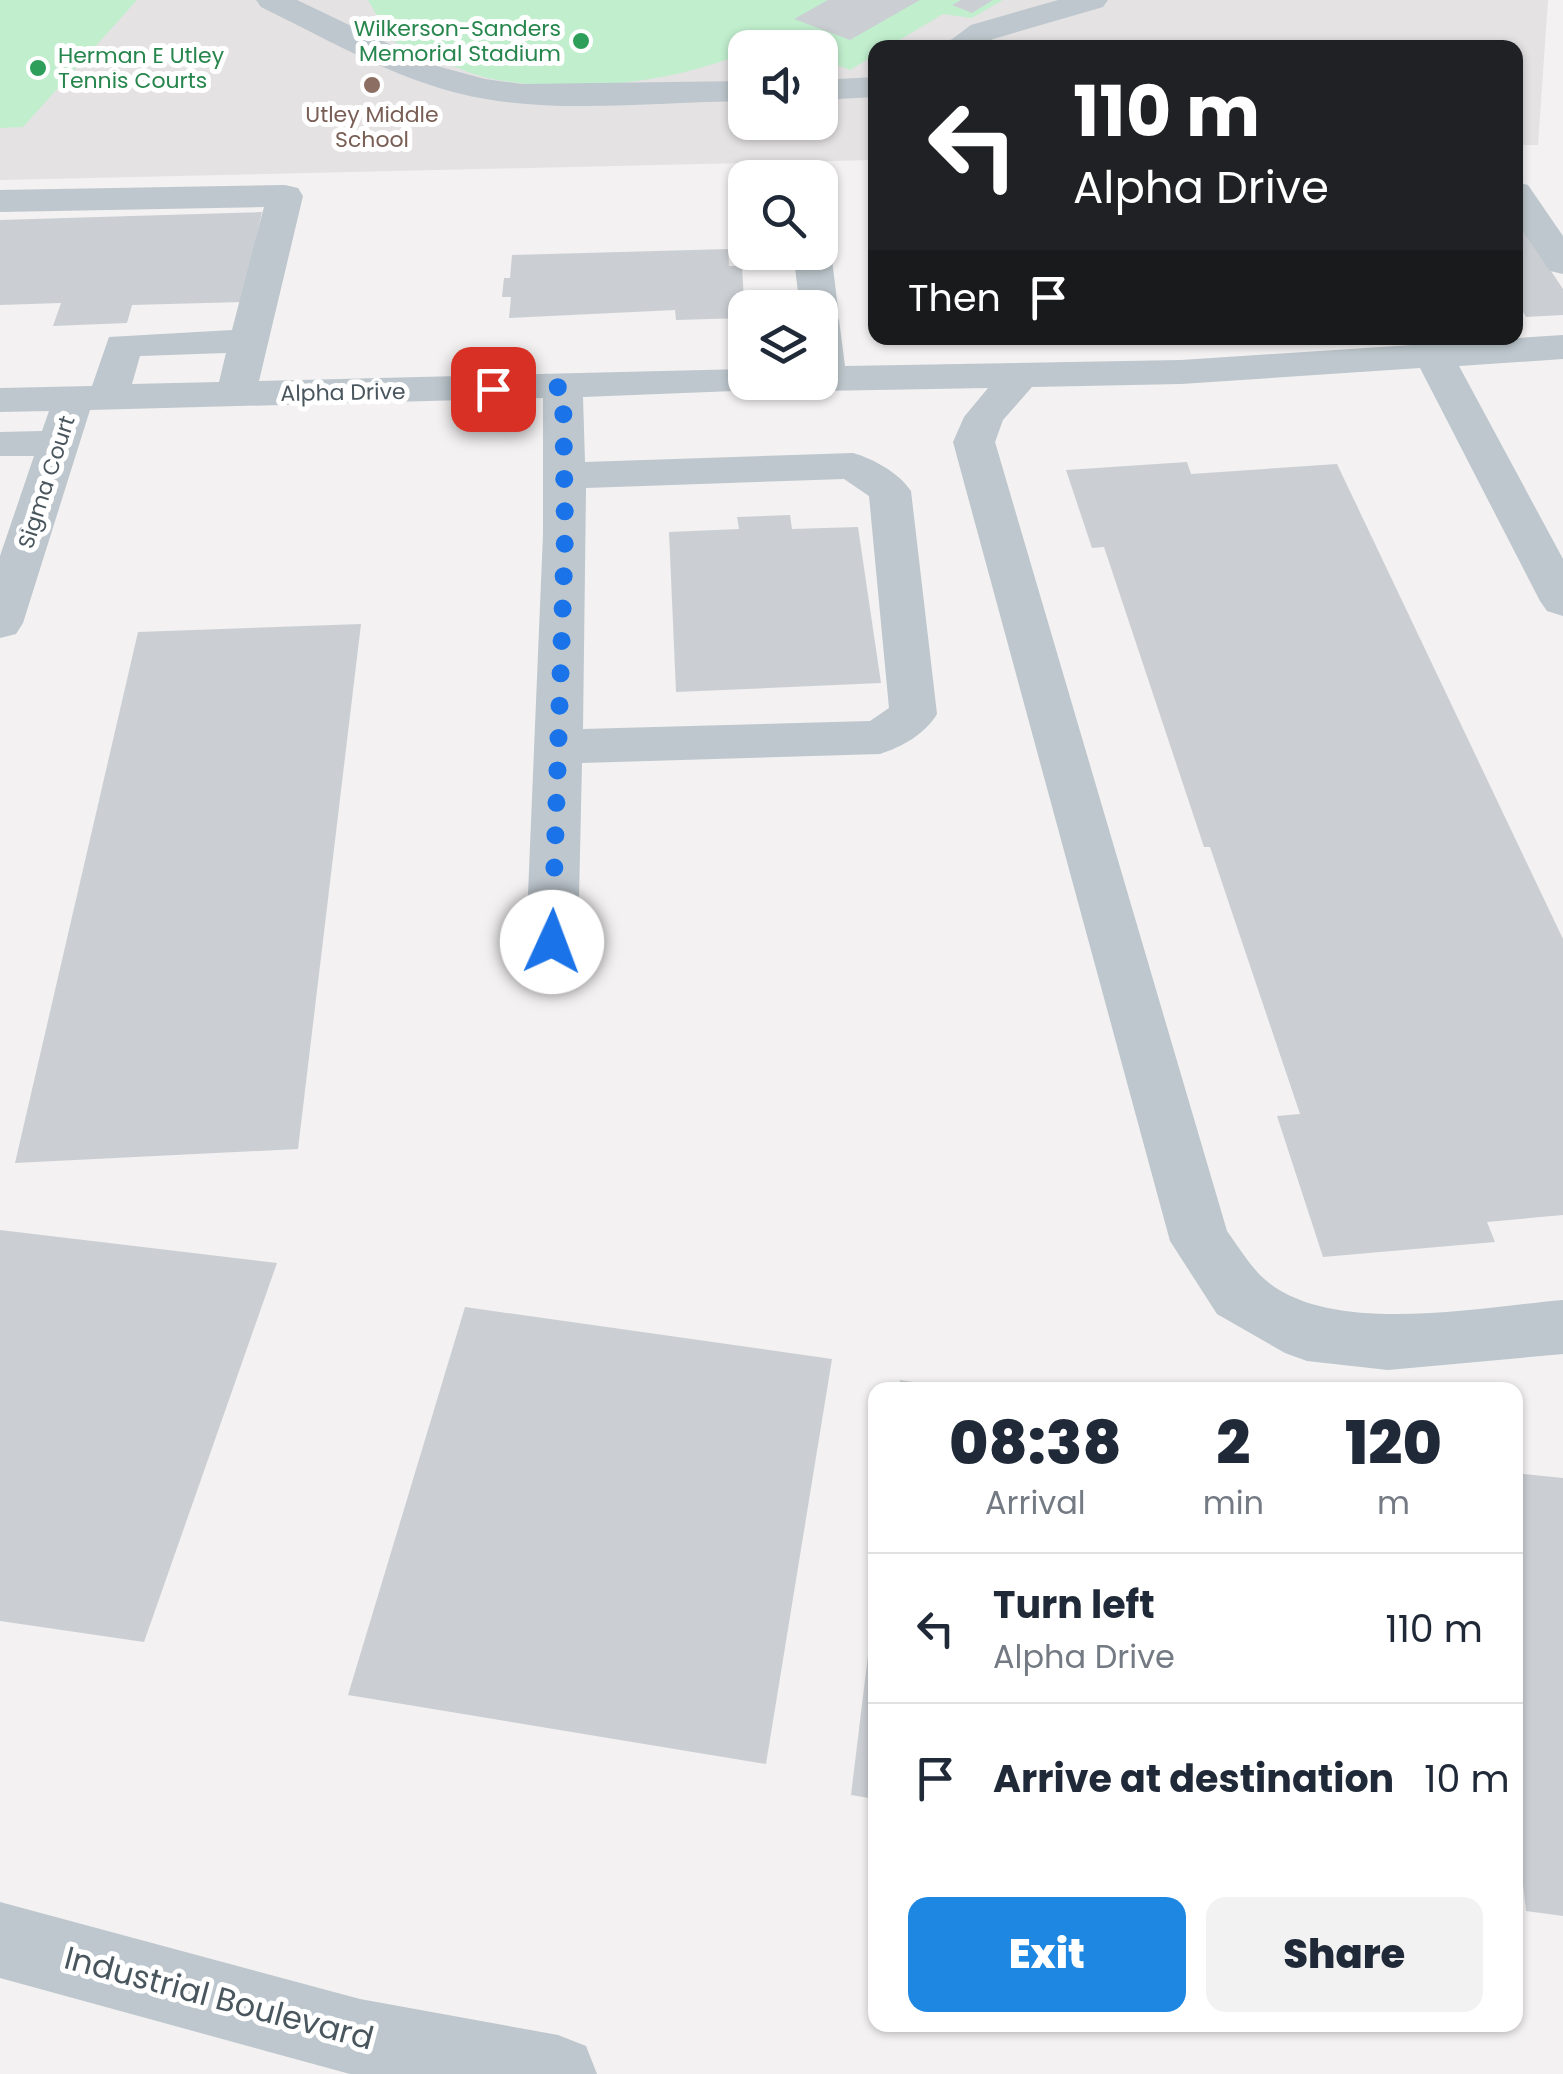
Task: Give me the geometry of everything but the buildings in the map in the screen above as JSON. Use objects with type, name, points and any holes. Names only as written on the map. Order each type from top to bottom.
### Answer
[{"type":"street","points":[[272,0],[421,72],[483,89],[522,94],[728,91]]},
{"type":"street","points":[[969,40],[982,32],[1083,6],[1092,0]]},
{"type":"street","points":[[838,89],[868,87]]},
{"type":"street","points":[[0,201],[285,196],[236,393]]},
{"type":"street","points":[[1523,205],[1563,263]]},
{"type":"street","name":"Sigma Court","points":[[0,623],[58,444],[123,345],[249,341]]},
{"type":"street","points":[[838,379],[1020,375],[1247,353],[1434,355],[1563,346]]},
{"type":"street","points":[[1434,355],[1563,601]]},
{"type":"street","points":[[1020,375],[984,417],[974,442],[1200,1240],[1240,1295],[1308,1334],[1388,1343],[1563,1327]]},
{"type":"street","name":"Alpha Drive","points":[[0,400],[728,382]]},
{"type":"street","points":[[552,942],[563,387]]},
{"type":"street","points":[[0,444],[58,444]]},
{"type":"street","points":[[558,747],[880,737],[913,714],[890,490],[853,466],[564,476]]},
{"type":"street","name":"Industrial Boulevard","points":[[0,1940],[336,2054],[558,2074]]},
{"type":"shaded area","name":"Utley Middle School","points":[[0,0],[1548,0],[1538,145],[1523,145],[1523,40],[868,40],[868,160],[728,160],[728,163],[0,180]]},
{"type":"green space","name":"Herman E Utley Tennis Courts","points":[[0,0],[137,0],[23,127],[0,128]]},
{"type":"green space","name":"Wilkerson-Sanders Memorial Stadium","points":[[368,0],[1003,0],[972,18],[943,14],[900,40],[868,40],[868,59],[850,70],[838,65],[838,30],[728,30],[728,59],[685,72],[616,83],[514,82],[451,65],[391,40]]},
{"type":"place","name":"Wilkerson-Sanders Memorial Stadium","points":[[581,41]]},
{"type":"place","name":"Herman E Utley Tennis Courts","points":[[38,68]]},
{"type":"place","name":"Utley Middle School","points":[[372,85]]},
{"type":"route","points":[[493,389],[563,387],[565,534],[552,942]]}]
